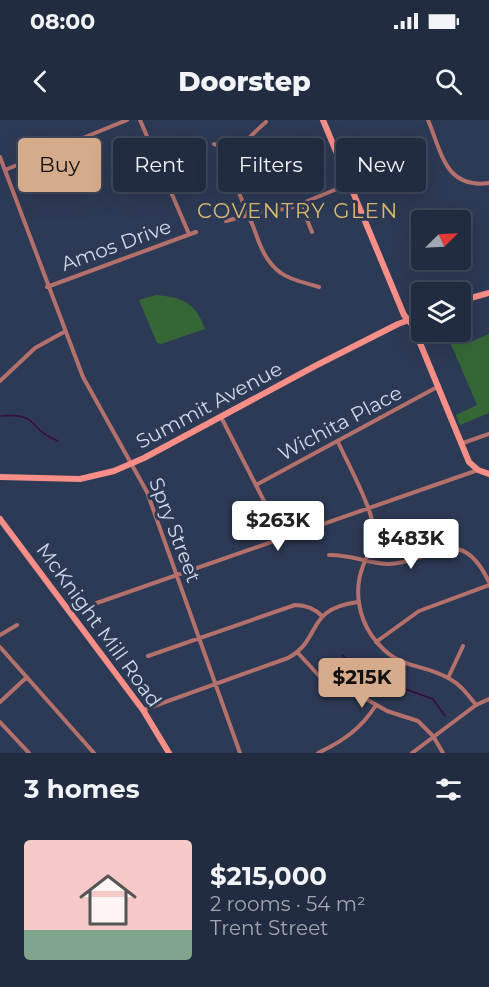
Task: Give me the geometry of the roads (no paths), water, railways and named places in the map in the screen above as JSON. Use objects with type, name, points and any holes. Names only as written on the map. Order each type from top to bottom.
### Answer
[{"type":"street","points":[[5,170],[127,120]]},
{"type":"street","points":[[140,120],[189,234]]},
{"type":"street","points":[[323,120],[336,152]]},
{"type":"street","points":[[428,120],[451,173],[467,184],[489,183]]},
{"type":"street","points":[[249,138],[266,122]]},
{"type":"street","points":[[214,144],[218,146]]},
{"type":"street","name":"Spry Street","points":[[0,157],[64,332],[86,384],[147,492],[240,753]]},
{"type":"street","points":[[226,221],[301,205],[336,190]]},
{"type":"street","points":[[239,192],[266,256],[273,266],[289,277],[319,287]]},
{"type":"street","points":[[352,192],[407,320],[412,326],[439,386],[469,462],[478,470],[489,474]]},
{"type":"street","points":[[301,205],[312,232]]},
{"type":"street","name":"Amos Drive","points":[[47,287],[196,232]]},
{"type":"street","points":[[471,298],[489,292]]},
{"type":"street","name":"Summit Avenue","points":[[0,477],[80,479],[104,474],[132,464],[411,319]]},
{"type":"street","points":[[0,381],[34,348],[64,332]]},
{"type":"street","name":"Wichita Place","points":[[256,485],[439,386]]},
{"type":"street","points":[[221,417],[283,538]]},
{"type":"street","points":[[462,443],[489,434]]},
{"type":"street","points":[[338,442],[372,519],[373,536],[358,583],[358,602],[367,628],[384,651],[404,664],[448,678],[460,686],[476,705]]},
{"type":"street","points":[[70,612],[478,470]]},
{"type":"street","name":"McKnight Mill Road","points":[[0,519],[143,710],[169,753]]},
{"type":"street","points":[[329,555],[347,556],[379,563],[401,562],[438,550],[457,549],[473,557],[480,564],[489,583],[419,611],[376,642]]},
{"type":"street","points":[[143,710],[298,653],[322,616],[344,604],[358,602]]},
{"type":"street","points":[[148,656],[295,605],[305,605],[322,616]]},
{"type":"street","points":[[0,635],[17,625]]},
{"type":"street","points":[[448,678],[463,646]]},
{"type":"street","points":[[0,647],[94,753]]},
{"type":"street","points":[[298,653],[323,680],[350,689],[376,705],[418,721],[433,736],[442,753]]},
{"type":"street","points":[[0,702],[27,677]]},
{"type":"street","points":[[412,753],[476,705],[489,699]]},
{"type":"street","points":[[318,753],[339,743],[356,731],[376,705]]},
{"type":"street","points":[[0,722],[28,753]]},
{"type":"waterway","points":[[1,416],[13,415],[28,419],[42,432],[58,441]]},
{"type":"waterway","points":[[342,655],[362,669],[391,684],[433,699],[445,716]]},
{"type":"district","name":"COVENTRY GLEN","points":[[298,211]]}]
